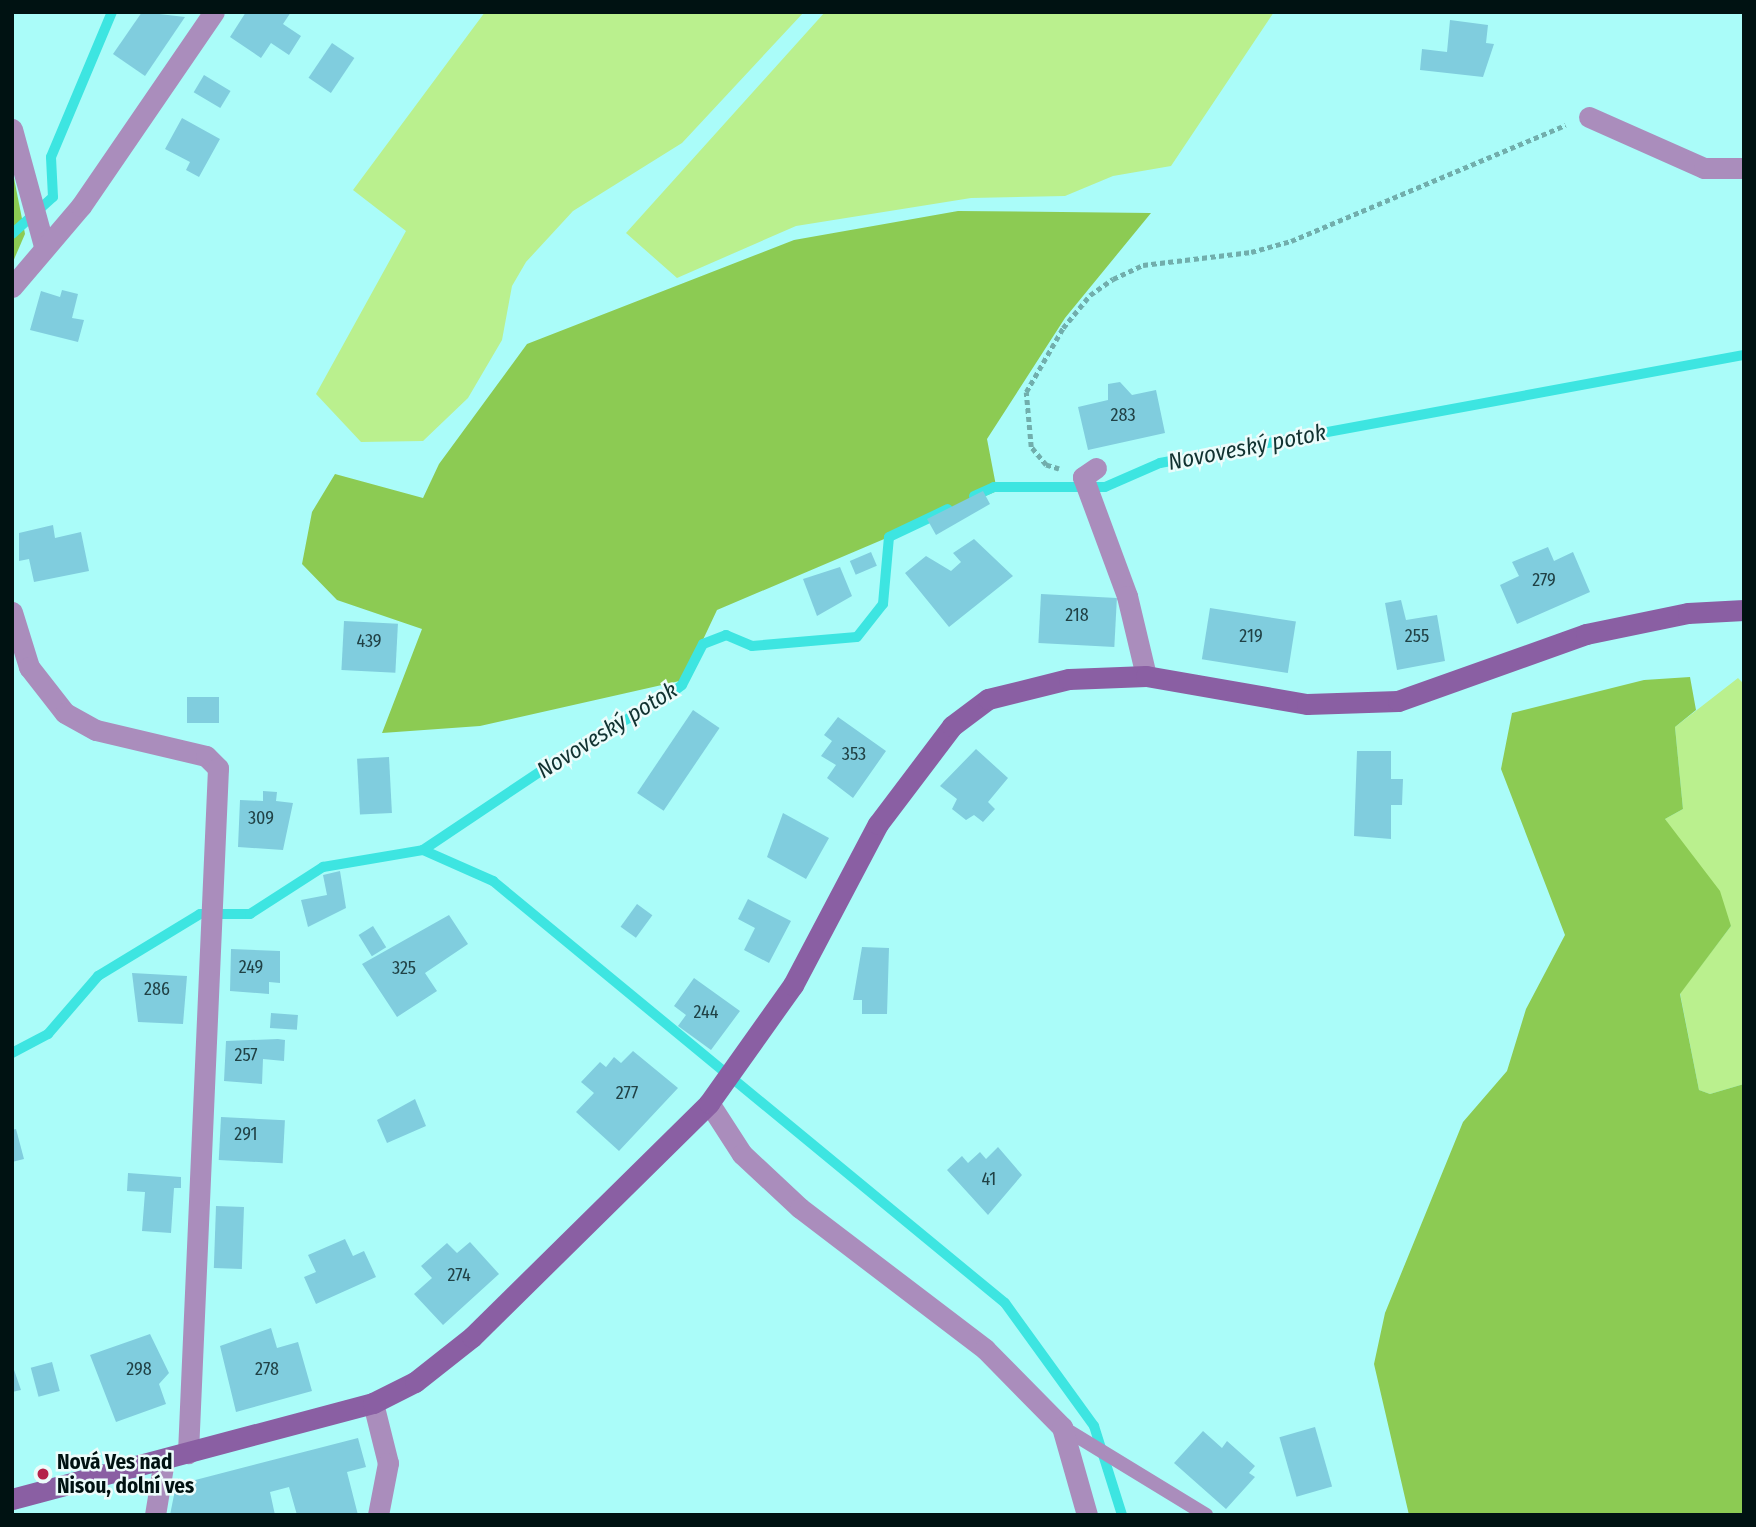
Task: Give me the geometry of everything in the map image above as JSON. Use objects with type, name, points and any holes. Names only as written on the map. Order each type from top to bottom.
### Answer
[{"type":"street","points":[[12,287],[44,246],[81,206],[214,12]]},
{"type":"street","points":[[1589,117],[1704,168],[1744,169]]},
{"type":"street","points":[[12,129],[44,246]]},
{"type":"street","points":[[1090,473],[1127,596],[1146,676]]},
{"type":"street","points":[[12,1499],[373,1404],[415,1382],[472,1337],[709,1103],[793,985],[878,824],[952,726],[988,699],[1018,687],[1146,676],[1307,704],[1398,701],[1586,634],[1688,613],[1744,610]]},
{"type":"street","points":[[12,612],[29,667],[65,713],[96,730],[206,756],[218,768],[214,932],[188,1453]]},
{"type":"street","points":[[709,1103],[742,1154],[800,1209],[985,1349],[1062,1427],[1087,1515]]},
{"type":"street","points":[[373,1404],[388,1463],[378,1515]]},
{"type":"street","points":[[155,1515],[164,1460]]},
{"type":"lane","points":[[1062,1427],[1206,1515]]},
{"type":"path","points":[[1090,473],[1045,465],[1031,447],[1026,392],[1090,295],[1143,265],[1251,252],[1291,241],[1589,117]]},
{"type":"green space","points":[[485,12],[804,12],[682,143],[573,211],[526,262],[512,286],[502,340],[468,398],[423,441],[361,442],[316,394],[406,231],[353,190]]},
{"type":"green space","points":[[825,12],[1274,12],[1171,166],[1113,176],[1065,196],[971,198],[796,226],[677,278],[626,233]]},
{"type":"green space","points":[[12,168],[25,234],[12,264]]},
{"type":"green space","points":[[958,211],[1151,213],[1065,318],[987,439],[997,491],[717,610],[684,680],[480,726],[382,733],[422,629],[337,600],[302,564],[312,512],[335,474],[423,498],[439,464],[527,344],[794,240]]},
{"type":"green space","points":[[1690,677],[1696,710],[1675,727],[1683,809],[1665,819],[1720,891],[1731,926],[1680,994],[1699,1090],[1710,1094],[1744,1084],[1744,1515],[1409,1515],[1374,1364],[1385,1313],[1463,1122],[1507,1071],[1526,1009],[1565,935],[1501,769],[1512,713],[1644,680]]},
{"type":"green space","points":[[1738,678],[1744,684],[1744,1084],[1710,1094],[1699,1090],[1680,993],[1731,926],[1665,819],[1683,809],[1675,727]]},
{"type":"building","points":[[142,12],[185,17],[145,76],[113,54]]},
{"type":"building","points":[[246,12],[291,12],[283,24],[301,36],[289,55],[271,43],[261,58],[230,37]]},
{"type":"building","points":[[1450,20],[1488,25],[1486,43],[1494,44],[1483,77],[1420,70],[1422,49],[1447,52]]},
{"type":"building","points":[[332,43],[354,58],[331,93],[309,78]]},
{"type":"building","points":[[204,75],[231,91],[220,108],[194,92]]},
{"type":"building","points":[[182,118],[220,139],[199,177],[186,170],[190,162],[165,149]]},
{"type":"building","points":[[62,290],[78,294],[72,318],[84,320],[78,342],[30,330],[41,291],[60,297]]},
{"type":"building","points":[[1120,382],[1132,395],[1156,390],[1165,433],[1088,450],[1078,407],[1108,400],[1108,384]]},
{"type":"building","points":[[983,491],[990,504],[936,535],[927,519]]},
{"type":"building","points":[[53,525],[55,538],[81,532],[89,571],[34,582],[29,559],[19,561],[19,533]]},
{"type":"building","points":[[974,539],[1013,576],[949,627],[905,573],[926,556],[951,571],[961,562],[953,553]]},
{"type":"building","points":[[1548,547],[1554,561],[1573,552],[1590,592],[1517,624],[1500,585],[1519,576],[1512,562]]},
{"type":"building","points":[[871,552],[877,566],[856,575],[850,561]]},
{"type":"building","points":[[840,567],[852,596],[817,616],[803,579]]},
{"type":"building","points":[[1041,594],[1117,598],[1114,647],[1038,643]]},
{"type":"building","points":[[1401,600],[1406,620],[1437,615],[1445,661],[1397,670],[1385,603]]},
{"type":"building","points":[[1210,608],[1296,622],[1288,673],[1202,659]]},
{"type":"building","points":[[344,621],[398,624],[395,673],[341,670]]},
{"type":"building","points":[[187,697],[219,697],[219,723],[187,723]]},
{"type":"building","points":[[693,710],[720,728],[664,811],[637,793]]},
{"type":"building","points":[[838,717],[886,751],[853,798],[827,778],[836,765],[821,756],[832,741],[824,735]]},
{"type":"building","points":[[976,749],[1008,778],[988,802],[995,809],[983,822],[974,815],[966,820],[952,809],[957,799],[940,786]]},
{"type":"building","points":[[1357,751],[1391,751],[1391,779],[1403,779],[1402,805],[1391,805],[1391,839],[1354,836]]},
{"type":"building","points":[[389,757],[392,813],[360,815],[357,759]]},
{"type":"building","points":[[263,791],[277,792],[276,801],[293,803],[283,850],[238,847],[240,800],[263,801]]},
{"type":"building","points":[[783,813],[829,838],[806,879],[767,857]]},
{"type":"building","points":[[340,871],[346,908],[308,927],[301,900],[327,895],[323,875]]},
{"type":"building","points":[[748,899],[791,921],[769,963],[744,950],[755,928],[738,919]]},
{"type":"building","points":[[637,904],[652,915],[636,938],[621,927]]},
{"type":"building","points":[[449,915],[468,944],[425,973],[437,991],[397,1017],[362,964]]},
{"type":"building","points":[[373,926],[386,947],[372,956],[359,935]]},
{"type":"building","points":[[862,947],[889,948],[887,1014],[862,1014],[862,1000],[853,1000]]},
{"type":"building","points":[[231,949],[280,951],[280,983],[269,982],[269,994],[230,991]]},
{"type":"building","points":[[132,973],[187,976],[183,1024],[138,1022]]},
{"type":"building","points":[[694,978],[740,1011],[711,1050],[678,1026],[686,1015],[674,1006]]},
{"type":"building","points":[[271,1013],[298,1015],[297,1030],[270,1028]]},
{"type":"building","points":[[285,1040],[284,1061],[263,1059],[262,1084],[224,1081],[226,1041]]},
{"type":"building","points":[[633,1051],[678,1088],[619,1151],[576,1112],[594,1093],[581,1082],[600,1062],[606,1067],[614,1057],[621,1063]]},
{"type":"building","points":[[415,1099],[426,1126],[387,1143],[377,1120]]},
{"type":"building","points":[[221,1117],[285,1120],[283,1163],[219,1160]]},
{"type":"building","points":[[16,1129],[24,1159],[12,1162],[12,1130]]},
{"type":"building","points":[[998,1147],[1022,1175],[988,1215],[947,1170],[962,1156],[968,1163],[980,1152],[986,1159]]},
{"type":"building","points":[[128,1173],[181,1177],[181,1188],[174,1188],[171,1233],[142,1231],[145,1192],[127,1191]]},
{"type":"building","points":[[216,1206],[244,1207],[242,1269],[214,1268]]},
{"type":"building","points":[[345,1239],[353,1256],[364,1251],[376,1277],[316,1304],[304,1277],[316,1272],[308,1255]]},
{"type":"building","points":[[470,1242],[499,1274],[443,1325],[414,1294],[432,1278],[421,1266],[447,1243],[457,1253]]},
{"type":"building","points":[[271,1328],[277,1348],[298,1342],[312,1391],[236,1412],[220,1346]]},
{"type":"building","points":[[150,1334],[169,1373],[159,1384],[166,1404],[116,1422],[90,1355]]},
{"type":"building","points":[[52,1362],[60,1391],[39,1397],[31,1368]]},
{"type":"building","points":[[12,1364],[21,1390],[12,1392]]},
{"type":"building","points":[[1315,1427],[1332,1487],[1297,1497],[1279,1437]]},
{"type":"building","points":[[1203,1431],[1222,1448],[1227,1441],[1255,1466],[1249,1473],[1255,1477],[1226,1509],[1174,1463]]},
{"type":"building","points":[[358,1438],[366,1467],[347,1472],[358,1515],[297,1515],[289,1487],[270,1492],[275,1515],[170,1515],[176,1485]]},
{"type":"waterway","points":[[12,234],[53,197],[51,157],[112,12]]},
{"type":"waterway","name":"Novoveský potok","points":[[974,496],[994,487],[1105,487],[1160,463],[1744,355]]},
{"type":"waterway","name":"Novoveský potok","points":[[12,1053],[48,1034],[98,976],[200,914],[250,914],[323,867],[423,850],[577,747],[665,698],[682,685],[703,644],[726,635],[752,646],[857,637],[883,604],[889,537],[948,509]]},
{"type":"waterway","points":[[423,850],[493,881],[1005,1303],[1094,1426],[1122,1515]]},
{"type":"place","name":"Nová Ves nad Nisou, dolní ves","points":[[43,1474]]}]
